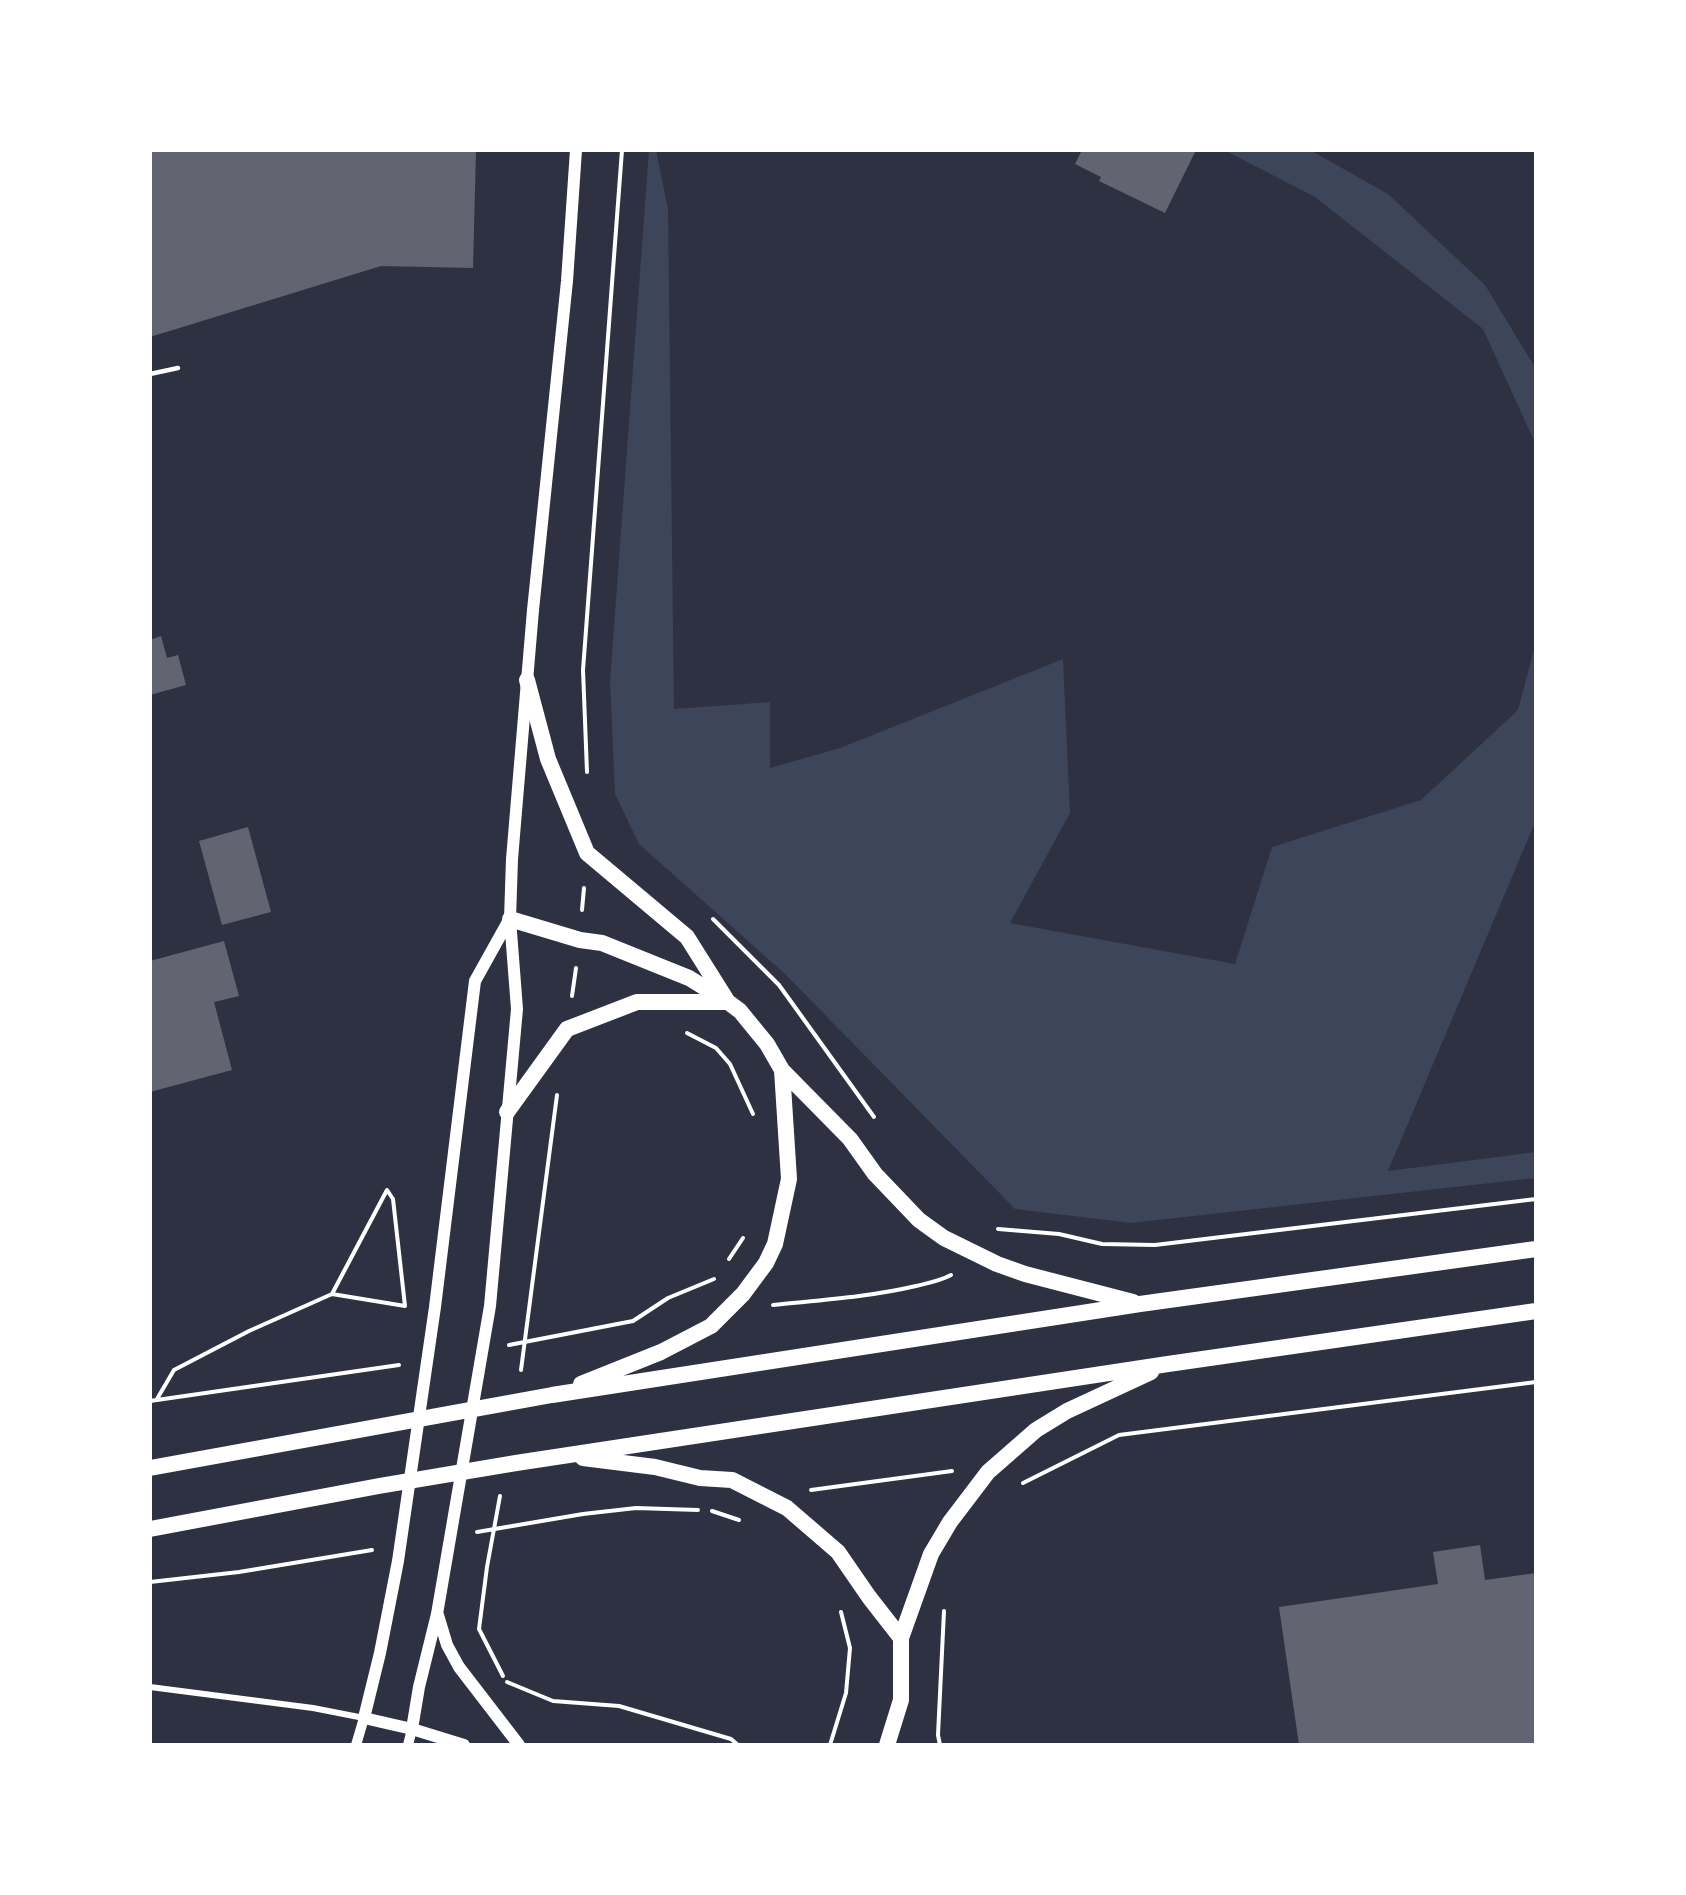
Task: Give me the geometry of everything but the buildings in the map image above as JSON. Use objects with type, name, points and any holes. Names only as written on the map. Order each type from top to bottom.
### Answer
[{"type":"highway","points":[[527,680],[548,759],[587,853],[687,937],[728,1002]]},
{"type":"highway","points":[[510,919],[580,940],[602,943],[689,978],[728,1002],[740,1011],[767,1044],[782,1070],[850,1139],[875,1174],[900,1202],[944,1238],[997,1264],[1048,1281],[1140,1304]]},
{"type":"highway","points":[[507,1112],[567,1029],[637,1002],[728,1002]]},
{"type":"highway","points":[[552,1395],[661,1352],[695,1336],[711,1326],[743,1294],[766,1263],[775,1244],[789,1179],[782,1070]]},
{"type":"highway","points":[[150,1468],[552,1395],[1140,1304],[1536,1249]]},
{"type":"highway","points":[[150,1529],[516,1463],[1168,1364],[1536,1311]]},
{"type":"highway","points":[[887,1745],[900,1700],[901,1638],[931,1554],[950,1522],[988,1472],[1036,1430],[1067,1412],[1168,1364]]},
{"type":"highway","points":[[563,1456],[655,1467],[700,1478],[732,1480],[788,1508],[838,1552],[901,1638]]},
{"type":"main road","points":[[412,1729],[419,1687],[437,1614],[490,1306],[517,1009],[510,919],[512,859],[527,680],[567,281],[576,150]]},
{"type":"main road","points":[[464,1745],[412,1729],[364,1718],[380,1653],[398,1561],[435,1307],[475,981],[510,919]]},
{"type":"main road","points":[[437,1614],[447,1645],[459,1666],[519,1745]]},
{"type":"street","points":[[150,1687],[313,1708],[364,1718],[356,1745]]},
{"type":"street","points":[[408,1745],[412,1729]]},
{"type":"lane","points":[[150,374],[178,368]]},
{"type":"path","points":[[587,776],[583,670],[622,150]]},
{"type":"path","points":[[708,914],[779,985],[876,1121]]},
{"type":"path","points":[[332,1294],[387,1191],[393,1199],[401,1274]]},
{"type":"path","points":[[990,1226],[1000,1230],[1059,1234],[1102,1244],[1155,1245],[1536,1199]]},
{"type":"path","points":[[743,1294],[764,1306],[851,1298],[943,1279],[959,1270],[1000,1230]]},
{"type":"path","points":[[157,1399],[174,1370],[249,1331],[332,1294],[405,1306]]},
{"type":"path","points":[[150,1401],[395,1365]]},
{"type":"path","points":[[788,1508],[803,1491],[958,1470],[988,1472],[1019,1485],[1119,1435],[1536,1382]]},
{"type":"path","points":[[506,1527],[636,1508],[713,1511],[743,1521]]},
{"type":"path","points":[[150,1582],[239,1572],[370,1551]]},
{"type":"path","points":[[830,1745],[846,1693],[850,1648],[841,1612],[835,1603]]},
{"type":"path","points":[[940,1745],[938,1735],[944,1609]]},
{"type":"shaded area","points":[[649,150],[656,150],[668,209],[674,709],[770,702],[770,768],[840,748],[1063,659],[1070,813],[1010,923],[1235,964],[1272,847],[1421,800],[1518,710],[1536,642],[1536,820],[1388,1171],[1536,1152],[1536,1178],[1131,1223],[1015,1209],[785,974],[639,844],[615,794],[610,681]]},
{"type":"shaded area","points":[[1224,150],[1310,150],[1388,194],[1485,285],[1536,369],[1536,445],[1483,329],[1315,197]]}]
